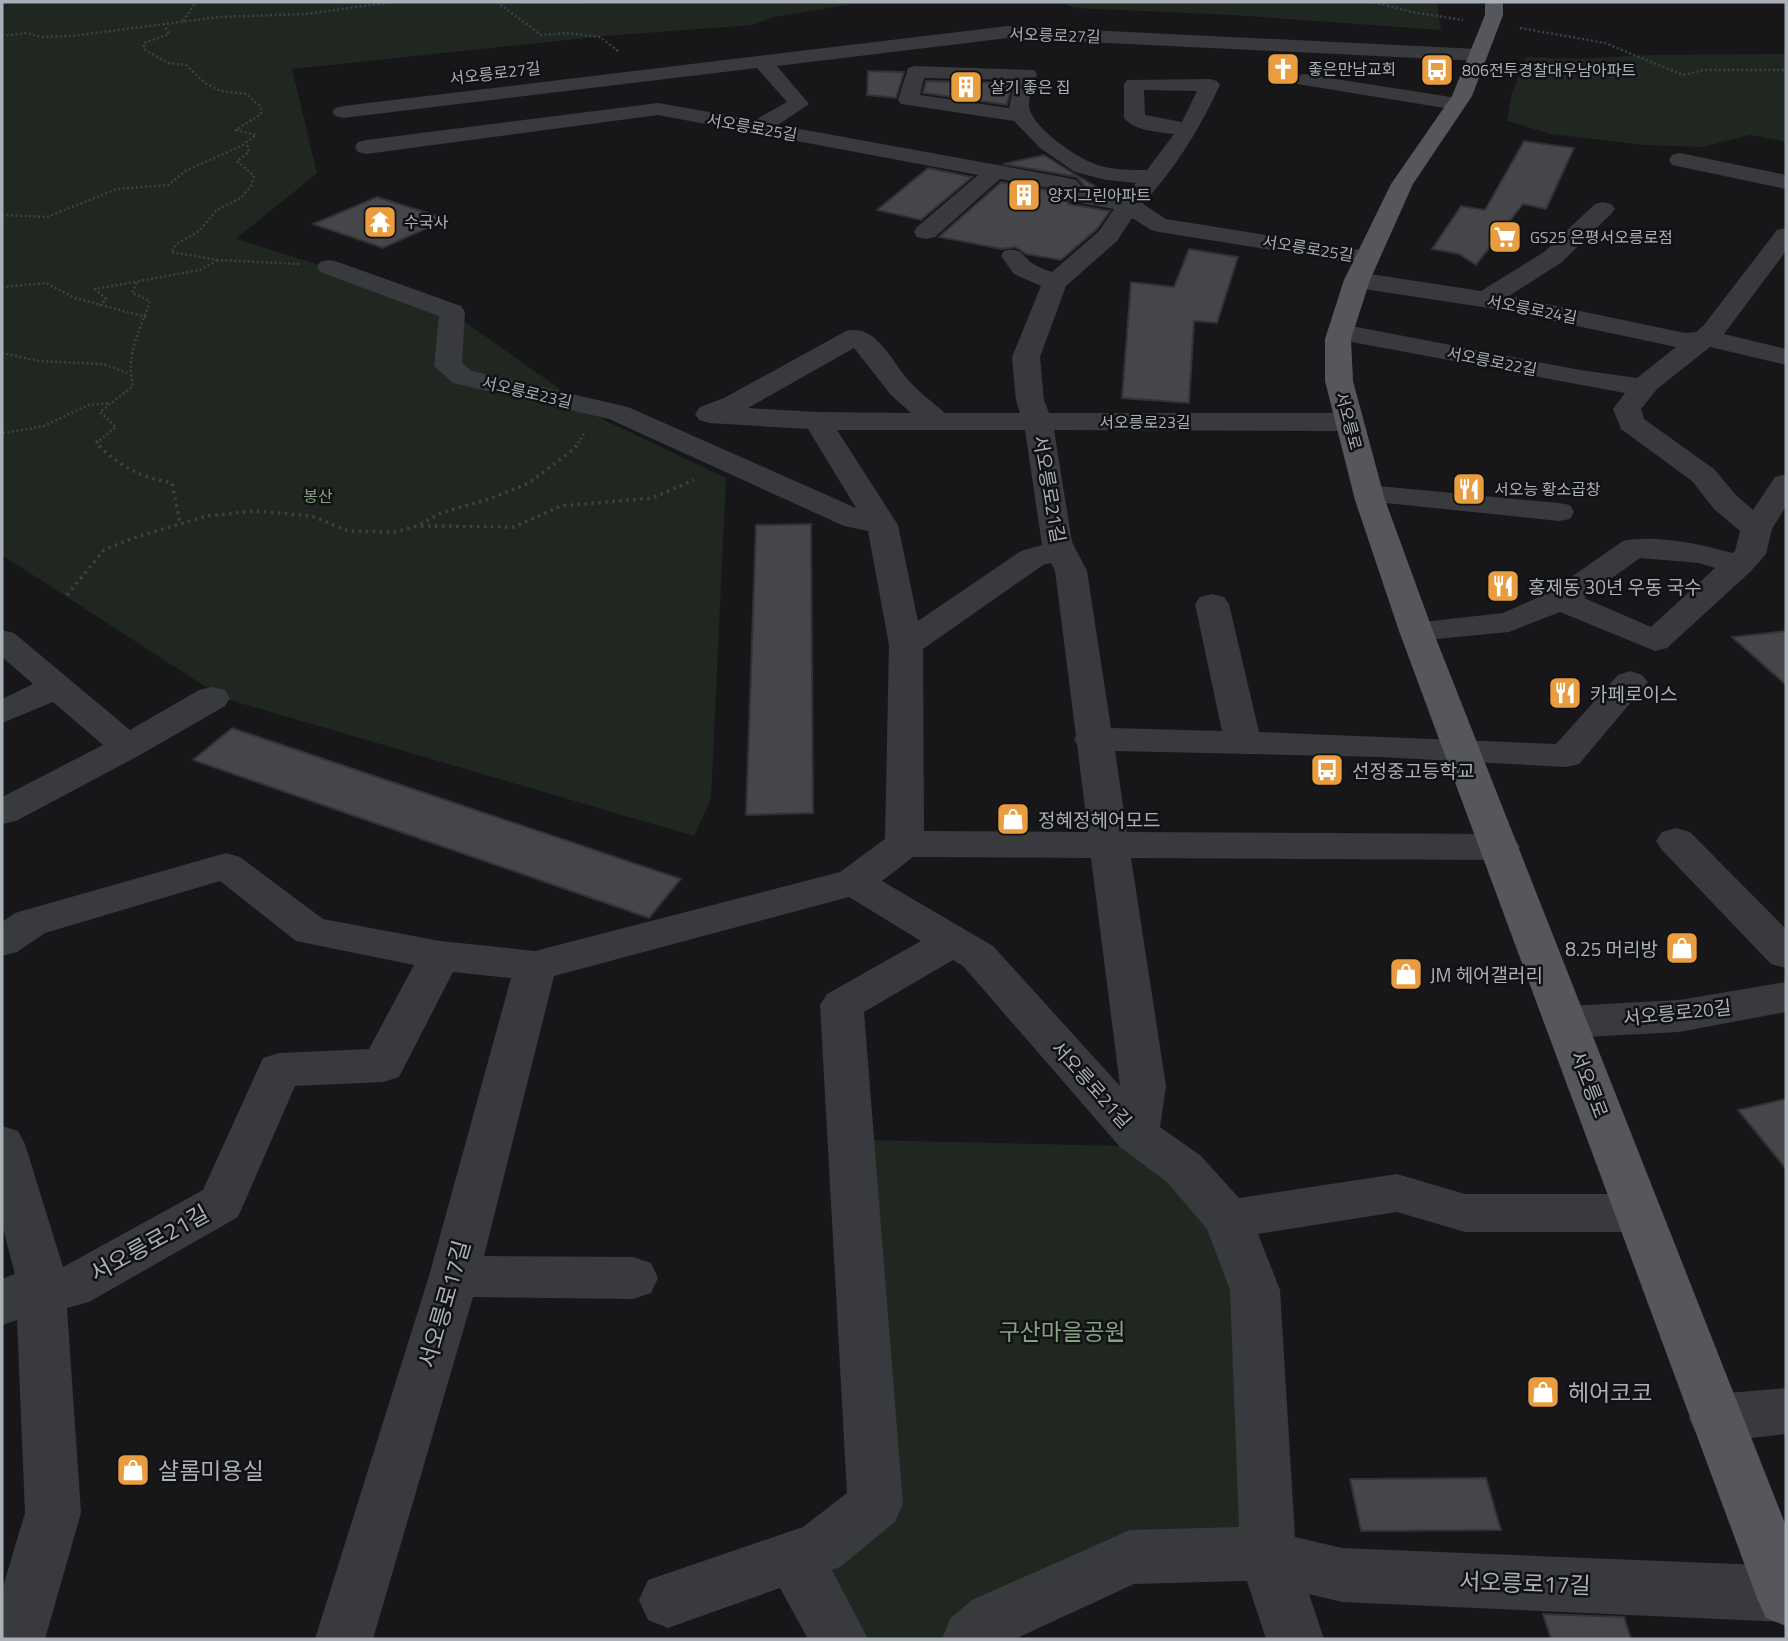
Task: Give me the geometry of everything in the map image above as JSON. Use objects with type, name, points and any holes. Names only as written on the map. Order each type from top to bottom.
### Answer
[{"type":"main road","name":"서오릉로","points":[[1494,2],[1494,15],[1457,104],[1402,184],[1362,269],[1338,339],[1339,381],[1368,494],[1416,631],[1786,1595]]},
{"type":"street","name":"서오릉로27길","points":[[343,112],[1008,32],[1478,55]]},
{"type":"street","points":[[617,59],[659,110]]},
{"type":"street","points":[[758,128],[799,104],[762,61]]},
{"type":"street","points":[[1023,116],[908,100],[915,72],[1027,74],[1018,105],[1027,124],[1086,169],[1120,176],[1155,177]]},
{"type":"street","points":[[1304,80],[1457,104]]},
{"type":"street","name":"서오릉로25길","points":[[366,147],[659,110],[1069,185],[1077,196],[1129,205],[1159,225],[1362,269]]},
{"type":"street","points":[[1038,422],[1030,400],[1026,357],[1055,283],[1108,236],[1129,205],[1155,177],[1188,129]]},
{"type":"street","points":[[1681,160],[1786,182]]},
{"type":"street","points":[[926,232],[996,172]]},
{"type":"street","points":[[1486,299],[1553,257],[1603,209]]},
{"type":"street","points":[[1756,529],[1725,502],[1703,475],[1631,423],[1627,410],[1643,387],[1707,338],[1786,235]]},
{"type":"street","points":[[1013,256],[1023,269],[1055,283]]},
{"type":"street","name":"서오릉로23길","points":[[329,267],[452,312],[448,366],[463,377],[618,413],[855,519],[882,525]]},
{"type":"street","name":"서오릉로24길","points":[[1362,269],[1486,299],[1685,341],[1707,338],[1786,357]]},
{"type":"street","name":"서오릉로22길","points":[[1341,332],[1580,378],[1643,387]]},
{"type":"street","name":"서오릉로23길","points":[[663,433],[734,404],[855,337],[866,344],[901,389],[940,423]]},
{"type":"street","name":"서오릉로23길","points":[[709,414],[817,421],[940,423],[1349,422]]},
{"type":"street","points":[[817,421],[882,525],[906,645],[905,844]]},
{"type":"street","name":"서오릉로21길","points":[[1038,422],[1056,542],[1070,571],[1143,1086],[1136,1134]]},
{"type":"street","points":[[1560,600],[1655,641],[1750,554],[1756,529],[1786,483]]},
{"type":"street","points":[[1368,494],[1559,512]]},
{"type":"street","points":[[1416,631],[1509,622],[1560,600],[1634,548],[1702,554],[1739,565]]},
{"type":"street","points":[[906,645],[1032,558],[1060,550]]},
{"type":"street","points":[[1212,604],[1242,743]]},
{"type":"street","points":[[2,640],[127,747]]},
{"type":"street","points":[[1093,739],[1380,746],[1566,756],[1630,682]]},
{"type":"street","points":[[2,712],[56,687]]},
{"type":"street","points":[[2,812],[127,747],[212,698]]},
{"type":"street","points":[[1676,841],[1786,954]]},
{"type":"street","points":[[2,942],[30,923],[226,866],[311,931],[440,956],[535,965],[854,882],[905,844],[1500,847]]},
{"type":"street","name":"서오릉로21길","points":[[854,882],[978,956],[1136,1134]]},
{"type":"street","points":[[668,1600],[820,1548],[876,1504],[842,1005],[953,941]]},
{"type":"street","name":"서오릉로21길","points":[[22,1298],[71,1287],[221,1203],[279,1070],[383,1065],[440,956]]},
{"type":"street","name":"서오릉로17길","points":[[344,1639],[454,1276],[535,965]]},
{"type":"street","name":"서오릉로20길","points":[[1567,1022],[1679,1016],[1786,997]]},
{"type":"street","points":[[1136,1134],[1184,1170],[1228,1219],[1255,1290],[1268,1557],[1296,1639]]},
{"type":"street","points":[[2,1144],[40,1273],[22,1298],[53,1513],[16,1639]]},
{"type":"street","points":[[1228,1219],[1397,1193],[1465,1213],[1639,1213]]},
{"type":"street","points":[[454,1276],[633,1278]]},
{"type":"street","points":[[1716,1418],[1786,1411]]},
{"type":"street","name":"서오릉로17길","points":[[971,1639],[993,1620],[1130,1557],[1241,1554],[1268,1557],[1342,1575],[1786,1595]]},
{"type":"street","points":[[794,1558],[839,1639]]},
{"type":"path","points":[[183,21],[196,2]]},
{"type":"path","points":[[2,36],[26,33],[41,37],[72,36],[183,21],[340,11],[392,2]]},
{"type":"path","points":[[498,2],[541,35],[567,33],[600,37],[618,51],[617,59]]},
{"type":"path","points":[[526,2],[578,2]]},
{"type":"path","points":[[2,215],[32,218],[59,214],[78,204],[127,187],[154,188],[173,184],[184,172],[221,153],[247,145],[256,135],[236,130],[261,114],[261,107],[246,94],[222,91],[205,83],[186,65],[168,63],[148,53],[144,43],[169,34],[163,23]]},
{"type":"path","points":[[1605,43],[1683,75],[1704,70],[1786,70]]},
{"type":"path","points":[[247,145],[249,152],[237,161],[254,176],[252,188],[240,201],[213,214],[197,233],[178,242],[171,252],[218,260],[329,267]]},
{"type":"path","points":[[100,306],[106,299],[95,289],[200,270],[218,260]]},
{"type":"path","points":[[137,282],[132,293],[150,301],[146,317],[134,334],[128,354],[128,373],[133,386],[100,412],[116,427],[96,443],[119,467],[145,478],[172,483],[180,523]]},
{"type":"path","points":[[2,287],[46,283],[75,298],[146,317]]},
{"type":"path","points":[[2,353],[39,361],[103,364],[128,373]]},
{"type":"path","points":[[2,438],[4,433],[44,426],[89,405],[111,403]]},
{"type":"path","points":[[67,595],[104,551],[207,516],[255,511],[312,516],[348,531],[396,532],[417,526],[441,513],[530,483],[575,448],[591,424],[596,408]]},
{"type":"path","points":[[417,526],[514,527],[561,506],[652,498],[723,467],[735,465]]},
{"type":"green space","name":"봉산","points":[[2,2],[852,2],[774,17],[753,25],[605,36],[292,69],[317,173],[236,239],[435,301],[604,420],[726,478],[711,799],[694,836],[223,698],[2,555]]},
{"type":"green space","points":[[1059,2],[1437,2],[1441,30],[1232,15],[1075,8]]},
{"type":"green space","points":[[1786,54],[1786,142],[1750,135],[1703,147],[1644,145],[1551,134],[1507,121],[1512,94],[1526,57],[1576,59],[1650,55]]},
{"type":"green space","name":"구산마을공원","points":[[866,1140],[1123,1146],[1171,1184],[1218,1229],[1241,1282],[1252,1548],[993,1620],[960,1639],[863,1639],[817,1562],[893,1509]]},
{"type":"building","points":[[868,71],[904,72],[896,98],[867,95]]},
{"type":"building","points":[[926,81],[1012,83],[1007,105],[923,93]]},
{"type":"building","points":[[1524,141],[1574,148],[1546,209],[1523,204],[1476,265],[1459,254],[1432,249],[1461,206],[1485,210]]},
{"type":"building","points":[[1044,155],[1104,191],[1086,188],[1077,177],[1003,164]]},
{"type":"building","points":[[928,168],[972,177],[921,220],[877,210]]},
{"type":"building","points":[[1001,182],[1059,192],[1069,204],[1110,211],[1097,229],[1061,260],[1026,254],[1015,247],[1002,249],[939,237]]},
{"type":"building","name":"수국사","points":[[377,197],[447,219],[383,248],[313,224]]},
{"type":"building","points":[[1189,249],[1238,257],[1217,323],[1194,321],[1189,403],[1122,398],[1131,282],[1174,287]]},
{"type":"building","points":[[811,524],[813,813],[746,815],[756,525]]},
{"type":"building","points":[[1786,631],[1786,685],[1732,637]]},
{"type":"building","points":[[232,728],[681,879],[649,918],[193,760]]},
{"type":"building","points":[[1786,1099],[1786,1169],[1738,1110]]},
{"type":"building","points":[[1486,1478],[1501,1530],[1361,1531],[1350,1479]]},
{"type":"building","points":[[1543,1614],[1624,1617],[1631,1639],[1551,1639]]},
{"type":"place","name":"좋은만남교회","points":[[1283,69]]},
{"type":"place","name":"806전투경찰대우남아파트","points":[[1437,70]]},
{"type":"place","name":"살기 좋은 집","points":[[966,87]]},
{"type":"place","name":"양지그린아파트","points":[[1024,195]]},
{"type":"place","name":"수국사","points":[[380,222]]},
{"type":"place","name":"GS25 은평서오릉로점","points":[[1505,237]]},
{"type":"place","name":"서오능 황소곱창","points":[[1469,489]]},
{"type":"place","name":"홍제동 30년 우동 국수","points":[[1503,586]]},
{"type":"place","name":"카페로이스","points":[[1565,693]]},
{"type":"place","name":"선정중고등학교","points":[[1327,770]]},
{"type":"place","name":"정혜정헤어모드","points":[[1013,819]]},
{"type":"place","name":"8.25 머리방","points":[[1682,948]]},
{"type":"place","name":"JM 헤어갤러리","points":[[1406,974]]},
{"type":"place","name":"헤어코코","points":[[1543,1392]]},
{"type":"place","name":"샬롬미용실","points":[[133,1470]]}]
